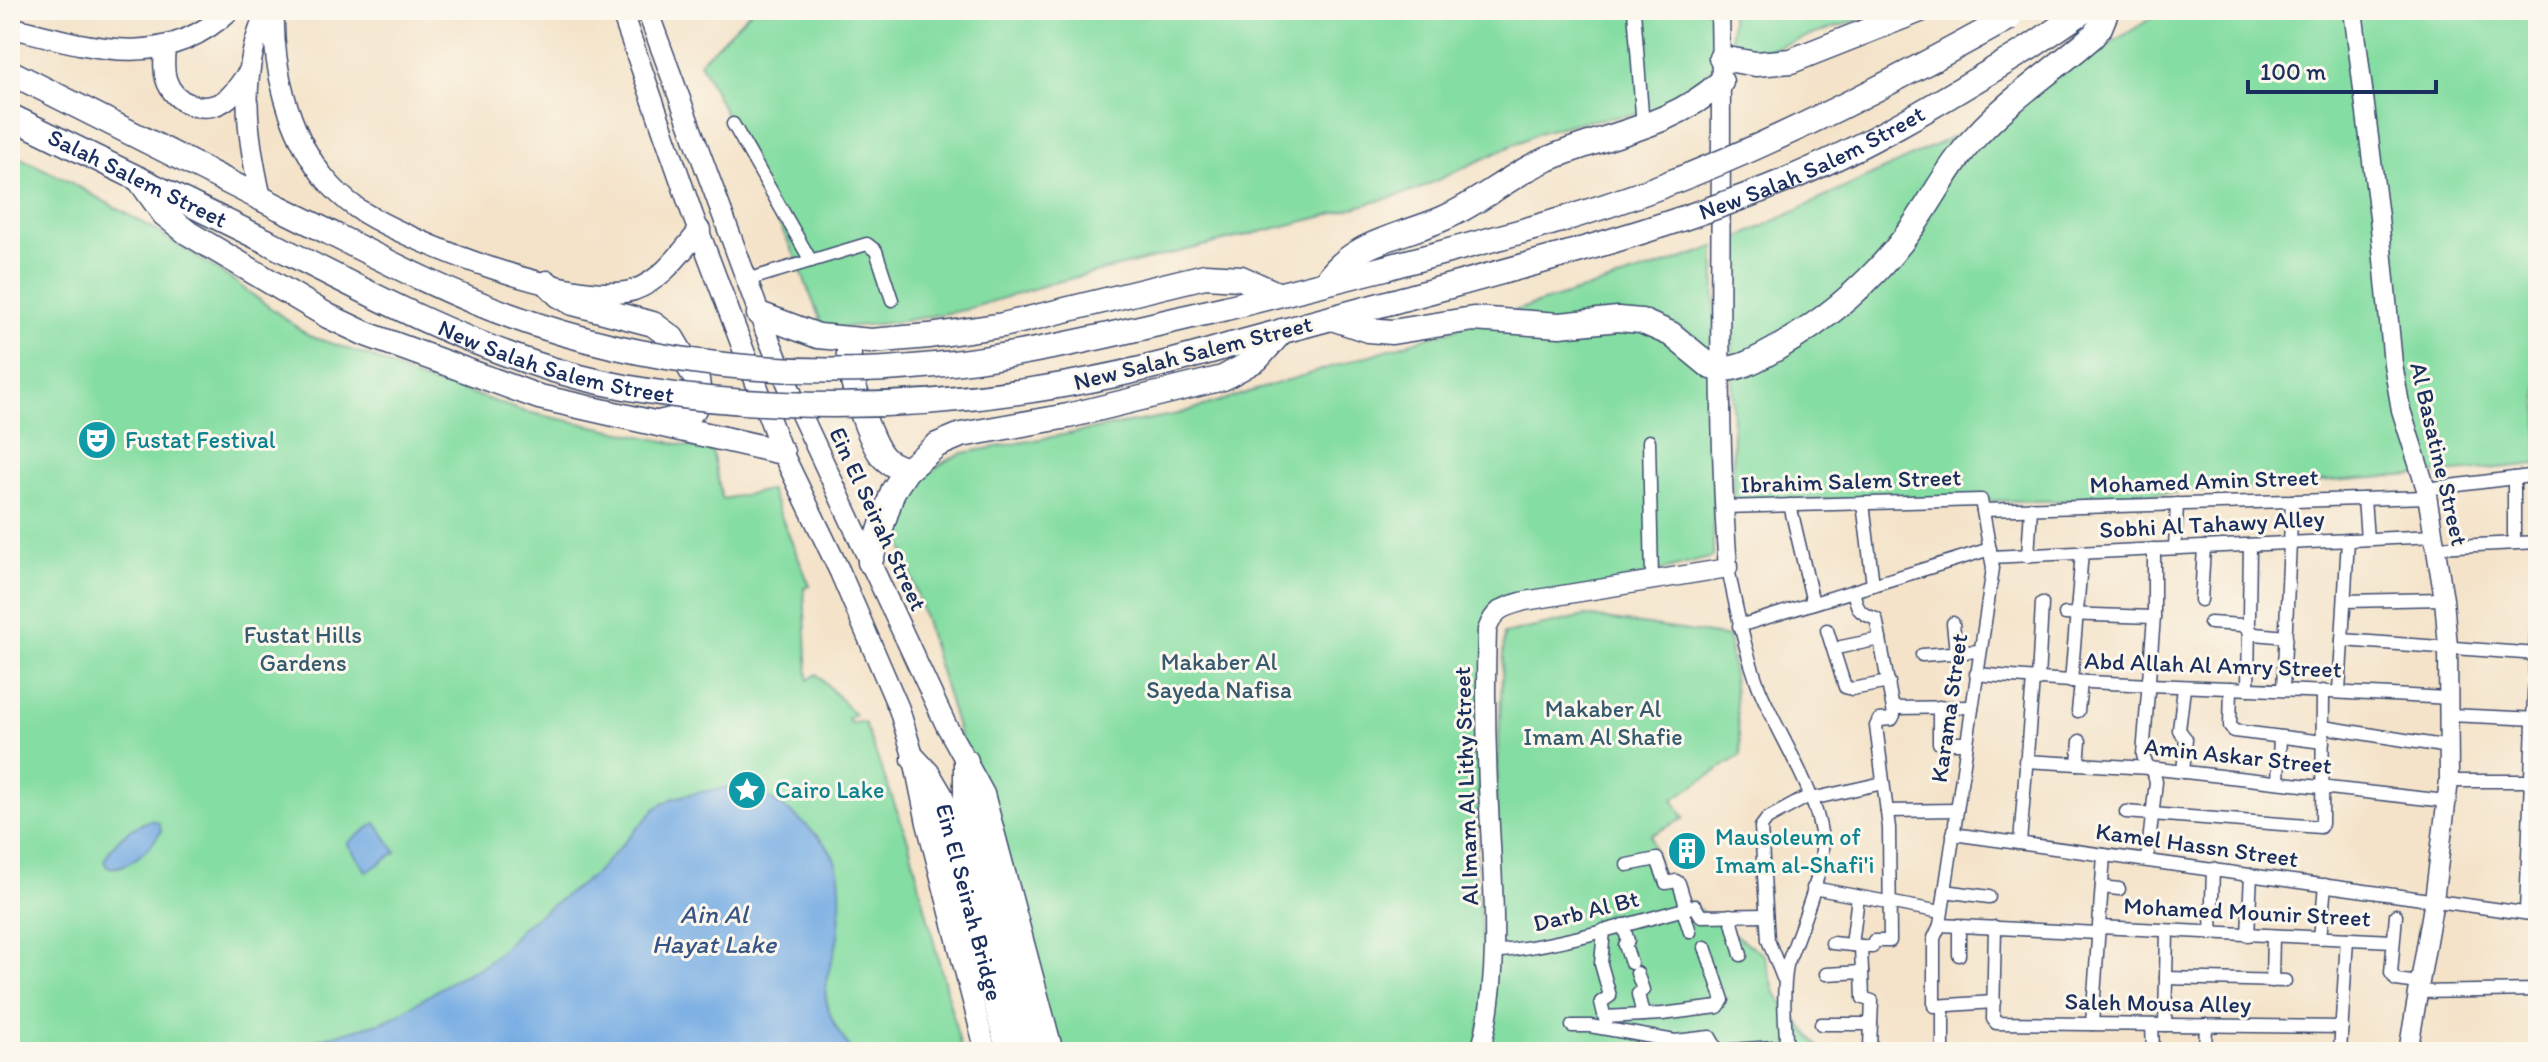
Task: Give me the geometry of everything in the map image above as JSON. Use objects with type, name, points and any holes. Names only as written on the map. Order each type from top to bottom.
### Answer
[{"type":"highway","points":[[1721,58],[1756,64],[1791,61],[1920,10]]},
{"type":"highway","name":"New Salah Salem Street","points":[[266,241],[401,309],[517,358],[597,381],[680,396],[827,405],[959,399],[1038,390],[1155,366],[1666,225],[1786,181],[1918,114],[2029,48],[2085,10]]},
{"type":"highway","points":[[1332,318],[1368,330],[1392,332],[1473,319],[1560,325],[1618,319],[1641,321],[1662,328],[1702,361],[1719,369],[1745,364],[1827,316],[1865,284],[1904,239],[1948,171],[1974,138],[2005,107],[2093,36],[2107,10]]},
{"type":"highway","name":"New Salah Salem Street","points":[[270,203],[427,280],[511,316],[611,346],[729,365],[842,370],[937,365],[1081,342],[1226,308],[1385,268],[1606,206],[1710,167],[1832,113],[2015,14]]},
{"type":"highway","name":"Salah Salem Street","points":[[10,72],[270,203]]},
{"type":"highway","points":[[1326,282],[1348,257],[1368,246],[1425,227],[1462,210],[1522,171],[1557,155],[1643,127],[1684,109],[1721,82]]},
{"type":"highway","name":"Salah Salem Street","points":[[10,116],[266,241]]},
{"type":"highway","points":[[139,179],[154,203],[175,224],[345,325],[527,394],[782,452]]},
{"type":"highway","points":[[759,314],[802,332],[851,341],[929,336],[1003,325],[1205,276],[1241,278],[1277,294]]},
{"type":"highway","points":[[547,283],[573,303],[653,324],[672,338],[697,380],[699,395],[694,409],[684,417],[653,424]]},
{"type":"highway","points":[[870,562],[888,503],[907,470],[937,445],[961,435],[1068,416],[1223,378],[1257,359],[1282,331]]},
{"type":"highway","points":[[851,341],[848,359],[850,375],[877,448],[891,464],[907,470]]},
{"type":"highway","name":"Ein El Seirah Bridge","points":[[914,759],[936,785],[941,796],[1009,1052]]},
{"type":"highway","name":"Ein El Seirah Bridge","points":[[966,761],[966,803],[1033,1052]]},
{"type":"main road","points":[[10,27],[129,51],[165,48],[206,30],[230,10]]},
{"type":"main road","name":"Salah Salem Street","points":[[267,10],[248,73],[247,129],[270,203]]},
{"type":"main road","points":[[274,10],[277,57],[292,115],[314,164],[335,190],[360,210],[403,232],[465,257],[590,293],[634,290],[663,273],[700,230]]},
{"type":"main road","points":[[621,10],[782,452],[840,572],[899,709],[986,1052]]},
{"type":"main road","name":"Ein El Seirah Street","points":[[647,10],[759,314],[811,439],[946,725],[984,794],[1053,1052]]},
{"type":"main road","points":[[165,48],[167,81],[175,95],[189,104],[205,107],[221,103],[248,73]]},
{"type":"street","points":[[1634,10],[1643,127]]},
{"type":"street","points":[[1606,1022],[1675,1041],[1713,1038],[1718,1051],[1787,1049],[1784,980],[1821,864],[1823,845],[1820,822],[1759,687],[1739,626],[1728,568],[1719,369],[1720,10]]},
{"type":"street","name":"Al Basatine Street","points":[[2353,10],[2393,364],[2401,410],[2427,493],[2444,599],[2448,647],[2449,781],[2434,900],[2408,1052]]},
{"type":"street","points":[[733,124],[811,261]]},
{"type":"street","points":[[747,280],[863,244],[871,245],[876,251],[892,300]]},
{"type":"street","points":[[1649,441],[1652,579]]},
{"type":"street","name":"Mohamed Amin Street","points":[[1982,504],[2031,508],[2364,499],[2427,493],[2538,475]]},
{"type":"street","points":[[2514,478],[2514,543]]},
{"type":"street","points":[[2364,499],[2367,539]]},
{"type":"street","points":[[2283,689],[2292,501]]},
{"type":"street","points":[[1863,503],[1873,585]]},
{"type":"street","name":"Ibrahim Salem Street","points":[[1723,507],[1982,504]]},
{"type":"street","name":"Karama Street","points":[[1943,1006],[1934,1006],[1934,938],[1945,891],[1993,568],[1982,504]]},
{"type":"street","points":[[2175,548],[2177,504]]},
{"type":"street","points":[[1790,505],[1813,603]]},
{"type":"street","points":[[2028,556],[2031,508]]},
{"type":"street","name":"Sobhi Al Tahawy Alley","points":[[1739,626],[1991,553],[2028,556],[2367,539],[2538,542]]},
{"type":"street","points":[[2339,691],[2348,540]]},
{"type":"street","points":[[2248,689],[2250,545]]},
{"type":"street","points":[[2201,600],[2204,547]]},
{"type":"street","points":[[2147,860],[2156,778],[2143,755],[2154,617],[2154,549]]},
{"type":"street","points":[[2078,711],[2071,614],[2082,552]]},
{"type":"street","name":"Al Imam Al Lithy Street","points":[[1480,1052],[1490,1005],[1494,952],[1484,719],[1487,630],[1492,617],[1504,607],[1525,601],[1728,568]]},
{"type":"street","points":[[2532,914],[2538,587]]},
{"type":"street","points":[[1832,943],[1873,947],[1875,941],[1890,942],[1887,811],[1876,726],[1879,720],[1894,717],[1876,619],[1859,611],[1853,591]]},
{"type":"street","points":[[2345,601],[2444,599]]},
{"type":"street","points":[[2020,843],[2025,761],[2042,603]]},
{"type":"street","points":[[2071,614],[2154,617]]},
{"type":"street","points":[[1953,623],[1956,652]]},
{"type":"street","points":[[2210,623],[2242,625],[2255,634],[2286,637]]},
{"type":"street","points":[[1827,630],[1845,687],[1852,689],[1889,682]]},
{"type":"street","points":[[1841,647],[1880,639]]},
{"type":"street","points":[[2342,640],[2537,654]]},
{"type":"street","points":[[1922,655],[1980,651]]},
{"type":"street","name":"Abd Allah Al Amry Street","points":[[1976,674],[2184,688],[2339,691],[2536,719]]},
{"type":"street","points":[[2183,772],[2186,739],[2179,728],[2184,688]]},
{"type":"street","points":[[2231,688],[2232,730],[2323,742]]},
{"type":"street","points":[[2126,812],[2317,828],[2322,824],[2323,691]]},
{"type":"street","points":[[1939,707],[1939,743],[1966,743]]},
{"type":"street","points":[[1893,708],[1972,707]]},
{"type":"street","points":[[2323,727],[2449,747]]},
{"type":"street","points":[[2278,782],[2280,737]]},
{"type":"street","points":[[2078,764],[2080,741]]},
{"type":"street","name":"Amin Askar Street","points":[[2025,761],[2149,768],[2446,801]]},
{"type":"street","points":[[2449,781],[2535,781]]},
{"type":"street","points":[[1784,980],[1768,940],[1761,827],[1767,819],[1810,797],[1883,783]]},
{"type":"street","points":[[1887,811],[1957,810]]},
{"type":"street","name":"Kamel Hassn Street","points":[[1953,834],[2532,914]]},
{"type":"street","points":[[2092,1024],[2104,855]]},
{"type":"street","name":"Darb Al Bt","points":[[1627,865],[1657,859],[1666,883],[1679,883],[1685,909]]},
{"type":"street","points":[[2211,933],[2213,869]]},
{"type":"street","points":[[2248,935],[2251,875]]},
{"type":"street","points":[[2320,938],[2325,885]]},
{"type":"street","points":[[2102,887],[2119,889]]},
{"type":"street","name":"Mohamed Mounir Street","points":[[1813,888],[1889,902],[1959,925],[2393,941]]},
{"type":"street","points":[[1945,891],[1989,897]]},
{"type":"street","points":[[1858,897],[1856,945],[1862,972],[1863,998],[1872,1001],[1870,1046],[1873,1050],[1891,1052]]},
{"type":"street","name":"Darb Al Bt","points":[[1494,952],[1523,949],[1696,906],[1701,916],[1766,915]]},
{"type":"street","points":[[1685,909],[1690,932]]},
{"type":"street","points":[[1730,915],[1741,955]]},
{"type":"street","points":[[2396,915],[2392,977],[2418,988],[2537,990],[2538,1026]]},
{"type":"street","points":[[1623,925],[1628,941],[1625,945],[1643,990],[1638,994],[1643,1015]]},
{"type":"street","points":[[1959,925],[1959,955]]},
{"type":"street","points":[[1943,1052],[1943,1006],[1994,1002],[1995,927]]},
{"type":"street","points":[[1604,930],[1601,964],[1610,996],[1601,1001],[1606,1022]]},
{"type":"street","points":[[2153,1052],[2166,978],[2167,931]]},
{"type":"street","points":[[2166,978],[2279,981],[2273,936]]},
{"type":"street","points":[[2340,1052],[2347,939]]},
{"type":"street","points":[[1572,1026],[1718,1007],[1723,1000],[1705,947]]},
{"type":"street","points":[[1826,974],[1862,972]]},
{"type":"street","name":"Saleh Mousa Alley","points":[[1994,1002],[1993,1019],[1996,1023],[2342,1027]]},
{"type":"street","points":[[1821,1024],[1871,1024]]},
{"type":"street","points":[[2205,1052],[2206,1025]]},
{"type":"green space","points":[[752,10],[1717,10],[1714,62],[1709,74],[1688,93],[1651,112],[1580,122],[1541,132],[1414,191],[1321,217],[1049,284],[964,310],[898,322],[824,329],[794,254],[700,62]]},
{"type":"green space","points":[[1731,10],[1887,10],[1731,62]]},
{"type":"green space","points":[[2165,10],[2538,10],[2538,464],[2058,501],[1733,499],[1732,241],[1980,124]]},
{"type":"green space","name":"Fustat Hills Gardens","points":[[10,153],[149,226],[231,279],[309,336],[372,357],[420,380],[522,411],[712,451],[722,499],[770,490],[810,586],[804,588],[808,680],[817,674],[855,715],[848,719],[850,723],[864,722],[908,840],[962,1052],[10,1052]]},
{"type":"green space","name":"Makaber Al Sayeda Nafisa","points":[[1715,247],[1713,557],[1489,616],[1475,871],[1487,987],[1475,1052],[1055,1052],[900,538],[913,497],[926,476],[963,453],[1178,414]]},
{"type":"green space","name":"Makaber Al Imam Al Shafie","points":[[1585,616],[1729,637],[1741,755],[1673,799],[1684,818],[1651,835],[1661,883],[1764,955],[1775,993],[1823,1052],[1484,1052],[1504,634]]},
{"type":"water","name":"Ain Al Hayat Lake","points":[[730,787],[764,796],[783,807],[819,838],[834,858],[839,878],[840,912],[838,937],[826,982],[826,998],[836,1026],[853,1052],[298,1052],[316,1040],[383,1022],[483,966],[522,927],[595,874],[657,807],[674,798]]},
{"type":"water","points":[[151,820],[159,823],[161,831],[151,844],[131,862],[107,867],[104,861],[117,841]]},
{"type":"water","points":[[376,823],[396,852],[367,872],[347,843]]},
{"type":"place","name":"Fustat Festival","points":[[97,440]]},
{"type":"place","name":"Cairo Lake","points":[[747,790]]},
{"type":"place","name":"Mausoleum of Imam al-Shafi'i","points":[[1687,851]]}]
